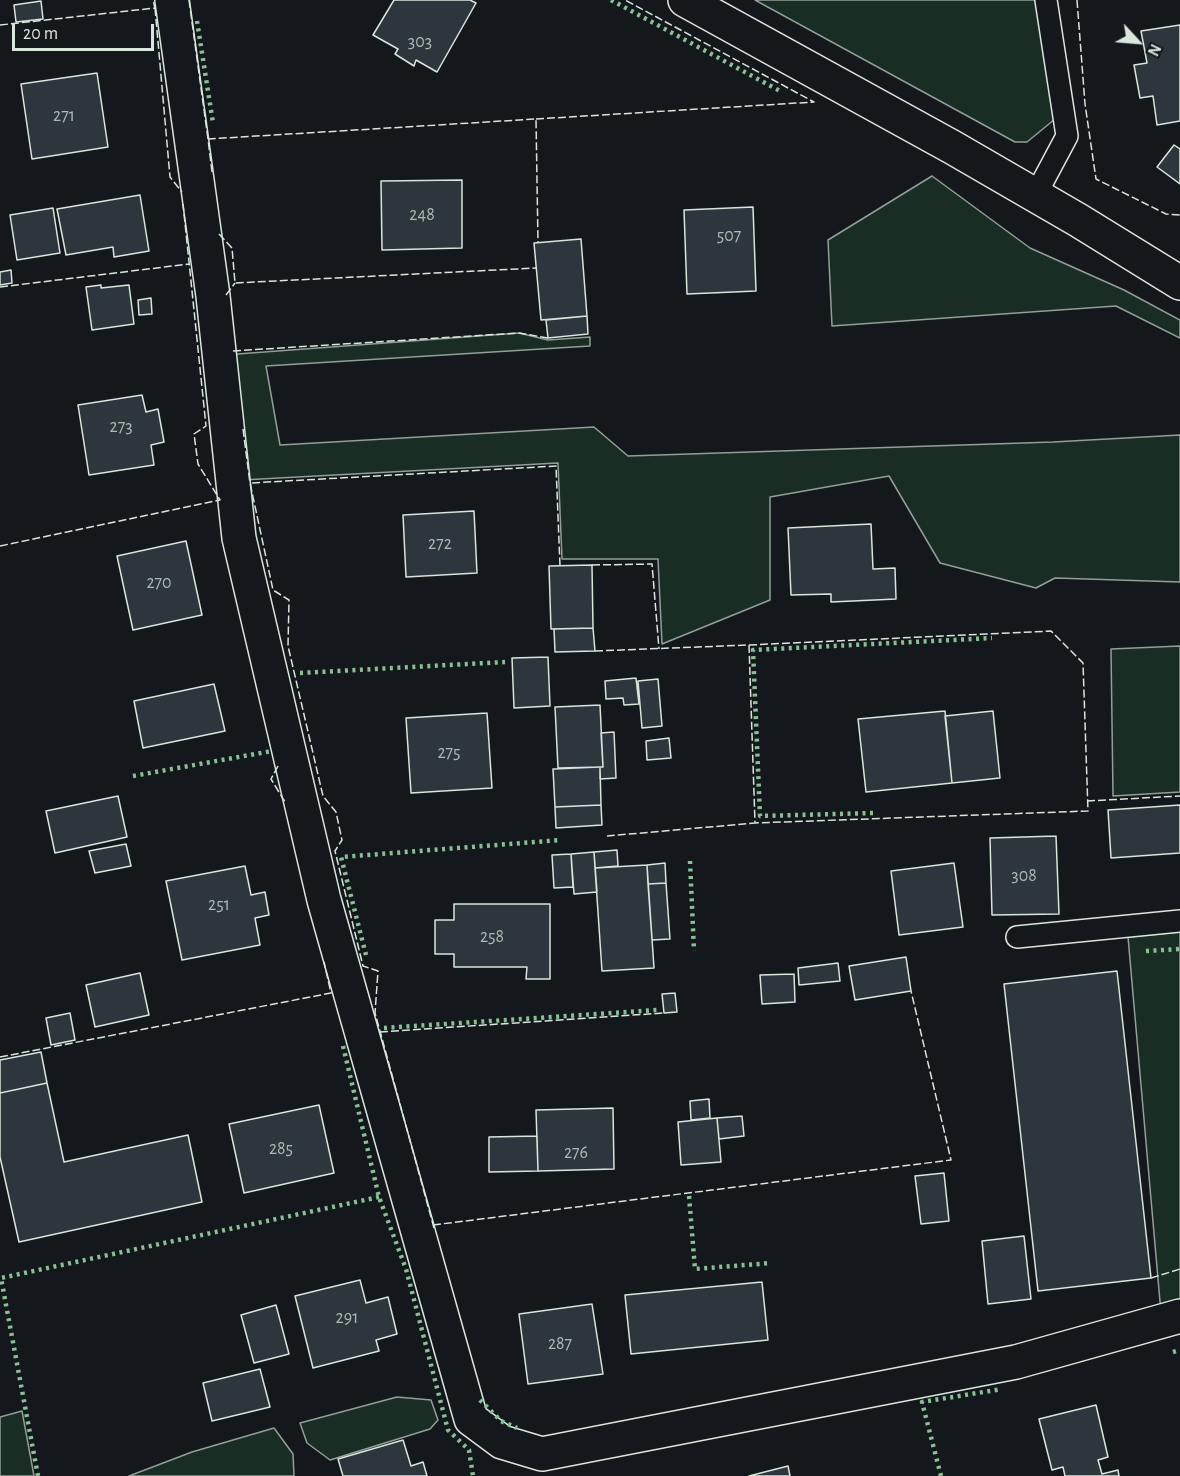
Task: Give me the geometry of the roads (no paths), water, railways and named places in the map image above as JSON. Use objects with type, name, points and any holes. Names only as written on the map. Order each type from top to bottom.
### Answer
[{"type":"street","points":[[172,0],[213,296],[239,538],[324,900],[471,1419],[502,1442],[542,1454],[1016,1362],[1180,1316]]},
{"type":"street","points":[[685,0],[931,135],[1180,283]]},
{"type":"lane","points":[[1035,195],[1066,136],[1046,0]]},
{"type":"lane","points":[[1017,937],[1180,921]]}]
